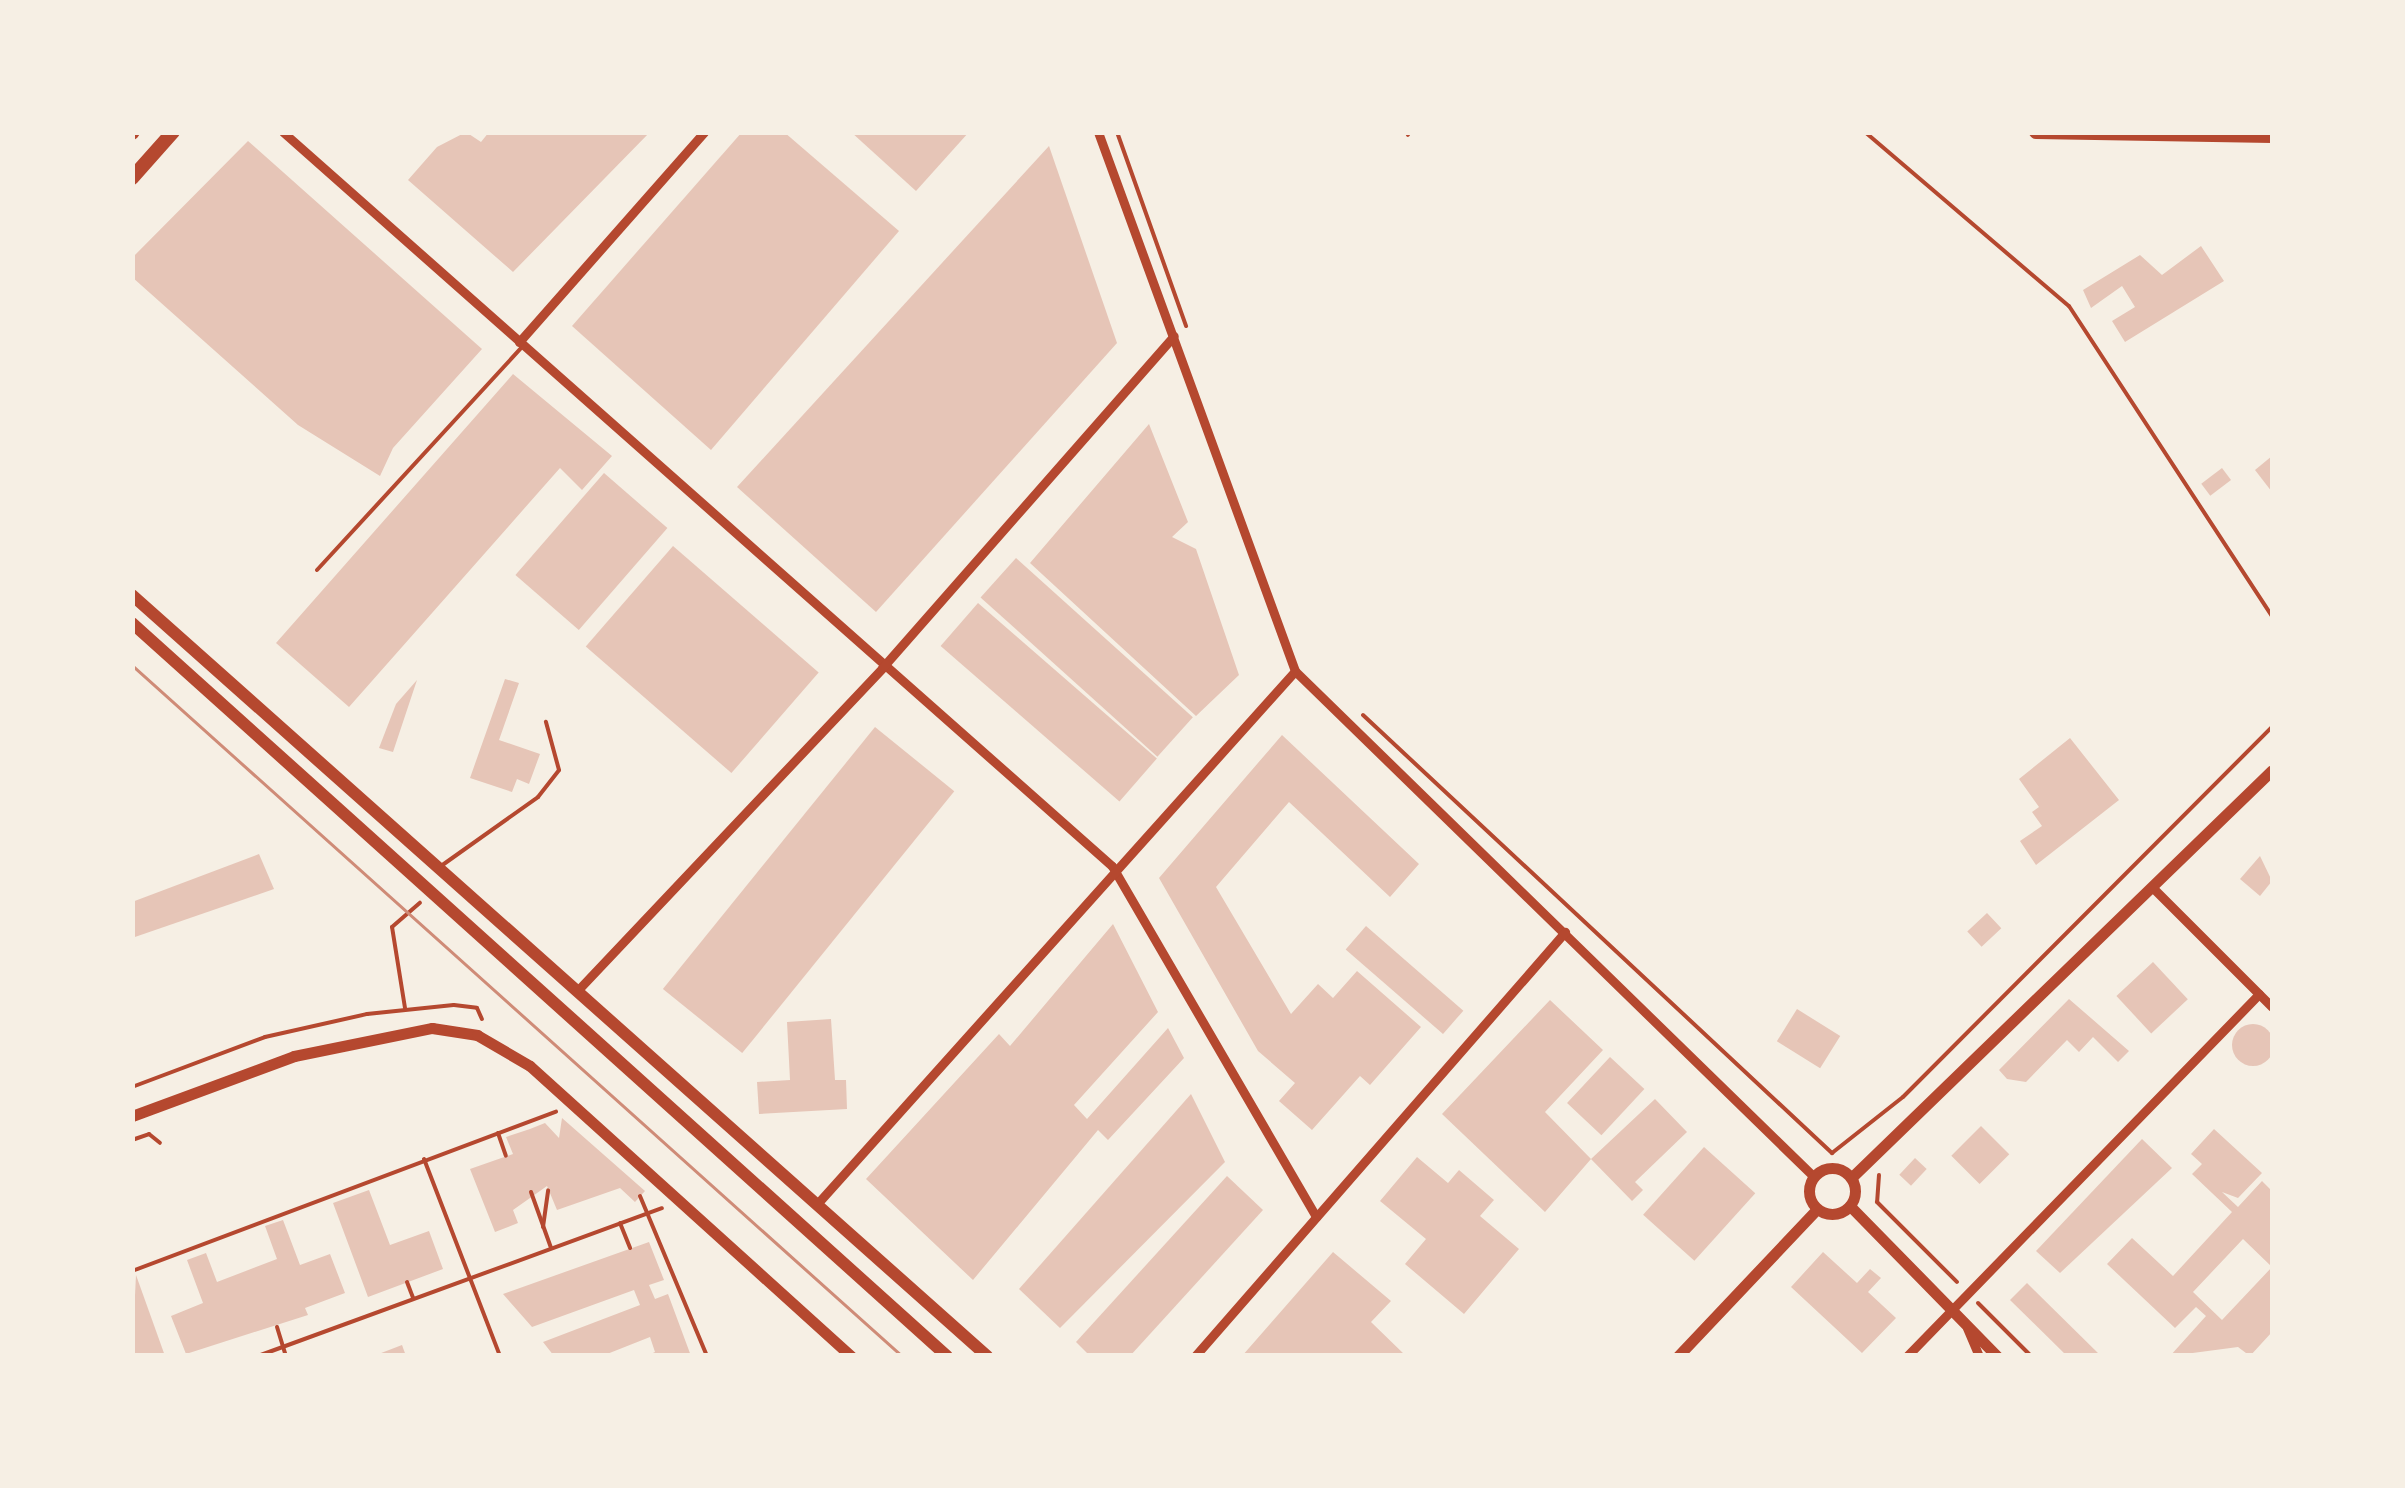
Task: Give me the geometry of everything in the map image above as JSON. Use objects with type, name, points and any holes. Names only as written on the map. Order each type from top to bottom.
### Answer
[{"type":"main road","points":[[132,178],[173,132]]},
{"type":"main road","points":[[2036,132],[2272,136]]},
{"type":"main road","points":[[132,595],[988,1356]]},
{"type":"main road","points":[[132,622],[947,1356]]},
{"type":"street","points":[[283,132],[882,668],[1112,866],[1316,1217]]},
{"type":"street","points":[[521,344],[704,132]]},
{"type":"street","points":[[1098,132],[1295,670],[1814,1177],[1817,1208]]},
{"type":"street","points":[[577,991],[882,668],[1174,336]]},
{"type":"street","points":[[817,1204],[1112,866],[1295,670]]},
{"type":"street","points":[[1997,1356],[1850,1206],[1851,1178],[2272,770]]},
{"type":"street","points":[[2153,888],[2272,1008]]},
{"type":"street","points":[[1195,1356],[1565,932]]},
{"type":"street","points":[[1907,1356],[2259,994]]},
{"type":"street","points":[[132,1116],[313,1051],[432,1028],[477,1036],[530,1066],[851,1356]]},
{"type":"street","points":[[1814,1177],[1833,1168],[1851,1178]]},
{"type":"street","points":[[1678,1356],[1817,1208],[1850,1206]]},
{"type":"street","points":[[1966,1326],[1980,1356]]},
{"type":"lane","points":[[317,570],[521,344]]},
{"type":"lane","points":[[438,868],[538,797],[560,770],[546,722]]},
{"type":"path","points":[[1118,132],[1189,333]]},
{"type":"path","points":[[1866,132],[2069,306],[2272,616]]},
{"type":"path","points":[[1349,702],[1832,1153],[1849,1146],[2272,728]]},
{"type":"path","points":[[404,1008],[392,927],[422,901]]},
{"type":"path","points":[[132,1087],[265,1037],[404,1008],[454,1005],[483,1017]]},
{"type":"path","points":[[132,1271],[558,1112],[548,1104]]},
{"type":"path","points":[[132,1131],[150,1124]]},
{"type":"path","points":[[498,1133],[506,1156]]},
{"type":"path","points":[[132,1140],[150,1134],[160,1143]]},
{"type":"path","points":[[1849,1146],[1880,1174],[1877,1202],[2031,1356]]},
{"type":"path","points":[[424,1159],[500,1356]]},
{"type":"path","points":[[543,1226],[548,1190]]},
{"type":"path","points":[[531,1192],[551,1248]]},
{"type":"path","points":[[640,1196],[653,1212],[708,1356]]},
{"type":"path","points":[[258,1356],[653,1212]]},
{"type":"path","points":[[620,1223],[630,1248]]},
{"type":"path","points":[[408,1282],[414,1298]]},
{"type":"path","points":[[276,1328],[286,1356]]},
{"type":"building","points":[[466,132],[481,142],[489,132],[650,132],[513,272],[408,180],[437,147]]},
{"type":"building","points":[[742,132],[784,132],[899,231],[711,450],[572,326]]},
{"type":"building","points":[[851,132],[969,132],[916,191]]},
{"type":"building","points":[[248,141],[482,349],[393,448],[380,476],[298,425],[132,277],[132,258]]},
{"type":"building","points":[[1049,146],[1117,343],[876,612],[737,487]]},
{"type":"building","points":[[2201,246],[2224,281],[2125,342],[2112,321],[2135,307],[2122,286],[2091,308],[2083,290],[2140,255],[2162,275]]},
{"type":"building","points":[[513,374],[612,456],[582,490],[560,468],[349,707],[276,643]]},
{"type":"building","points":[[1149,424],[1188,522],[1172,537],[1196,549],[1239,675],[1196,716],[1030,563]]},
{"type":"building","points":[[2272,456],[2272,492],[2255,470]]},
{"type":"building","points":[[2222,468],[2231,480],[2210,496],[2201,484]]},
{"type":"building","points":[[604,473],[667,528],[579,630],[515,575]]},
{"type":"building","points":[[673,546],[819,673],[731,773],[586,646]]},
{"type":"building","points":[[1016,558],[1193,717],[1157,757],[981,597]]},
{"type":"building","points":[[978,603],[1157,758],[1119,802],[941,646]]},
{"type":"building","points":[[505,679],[519,683],[499,740],[540,754],[529,784],[517,779],[512,792],[470,778]]},
{"type":"building","points":[[417,680],[393,752],[379,748],[396,704]]},
{"type":"building","points":[[875,727],[954,791],[742,1053],[663,989]]},
{"type":"building","points":[[1282,735],[1419,864],[1390,897],[1289,802],[1216,887],[1291,1014],[1318,984],[1333,998],[1357,971],[1421,1027],[1370,1085],[1360,1076],[1312,1130],[1279,1101],[1295,1083],[1258,1051],[1159,878]]},
{"type":"building","points":[[2070,738],[2119,800],[2036,865],[2020,841],[2042,826],[2032,812],[2039,807],[2019,779]]},
{"type":"building","points":[[259,854],[274,889],[132,938],[132,902]]},
{"type":"building","points":[[2260,856],[2272,881],[2260,896],[2240,879]]},
{"type":"building","points":[[1987,913],[2001,928],[1982,947],[1967,931]]},
{"type":"building","points":[[1113,924],[1158,1012],[1074,1105],[1087,1119],[1168,1028],[1184,1058],[1108,1140],[1098,1130],[973,1280],[866,1179],[999,1034],[1010,1046]]},
{"type":"building","points":[[1366,926],[1463,1011],[1443,1034],[1346,949]]},
{"type":"building","points":[[2153,962],[2188,999],[2151,1033],[2116,996]]},
{"type":"building","points":[[2069,999],[2129,1051],[2118,1062],[2093,1037],[2079,1052],[2067,1040],[2026,1082],[2007,1079],[1999,1070]]},
{"type":"building","points":[[1550,1000],[1603,1050],[1545,1112],[1591,1159],[1545,1212],[1442,1114]]},
{"type":"building","points":[[1797,1009],[1840,1036],[1820,1068],[1777,1041]]},
{"type":"building","points":[[831,1019],[835,1080],[846,1080],[847,1109],[759,1114],[757,1082],[790,1080],[787,1022]]},
{"type":"building","points":[[2253,1024],[2268,1030],[2274,1045],[2268,1060],[2253,1066],[2238,1060],[2232,1045],[2238,1030]]},
{"type":"building","points":[[1610,1057],[1644,1089],[1601,1135],[1567,1103]]},
{"type":"building","points":[[1191,1094],[1225,1162],[1060,1328],[1019,1289]]},
{"type":"building","points":[[1655,1099],[1687,1132],[1635,1182],[1643,1190],[1632,1201],[1591,1159]]},
{"type":"building","points":[[562,1118],[645,1191],[635,1202],[620,1188],[557,1210],[547,1186],[513,1210],[518,1223],[495,1232],[470,1169],[513,1154],[506,1137],[545,1123],[559,1138]]},
{"type":"building","points":[[1981,1126],[2009,1154],[1980,1184],[1951,1156]]},
{"type":"building","points":[[2214,1129],[2262,1173],[2238,1198],[2222,1192],[2238,1207],[2262,1181],[2272,1191],[2272,1267],[2272,1332],[2250,1356],[2238,1347],[2170,1356],[2206,1316],[2196,1307],[2175,1328],[2107,1264],[2132,1238],[2173,1276],[2232,1212],[2192,1174],[2202,1164],[2191,1154]],"holes":[[[2243,1239],[2272,1267],[2222,1320],[2193,1292]]]},
{"type":"building","points":[[2142,1139],[2172,1168],[2060,1273],[2036,1251]]},
{"type":"building","points":[[1704,1147],[1755,1193],[1694,1261],[1643,1215]]},
{"type":"building","points":[[1417,1157],[1448,1183],[1459,1170],[1494,1200],[1480,1216],[1519,1249],[1464,1314],[1405,1264],[1426,1239],[1380,1201]]},
{"type":"building","points":[[1915,1158],[1927,1169],[1911,1186],[1899,1175]]},
{"type":"building","points":[[1227,1176],[1263,1210],[1130,1356],[1090,1356],[1076,1342]]},
{"type":"building","points":[[369,1190],[390,1245],[429,1231],[443,1269],[368,1297],[333,1203]]},
{"type":"building","points":[[283,1220],[300,1265],[330,1254],[345,1293],[305,1308],[308,1315],[186,1354],[171,1316],[203,1303],[187,1260],[206,1253],[217,1282],[277,1259],[265,1226]]},
{"type":"building","points":[[649,1242],[664,1280],[649,1285],[655,1299],[668,1294],[691,1356],[646,1356],[655,1352],[650,1337],[602,1356],[554,1356],[543,1342],[640,1305],[634,1290],[532,1327],[503,1294]]},
{"type":"building","points":[[1333,1252],[1391,1301],[1371,1322],[1406,1356],[1242,1356]]},
{"type":"building","points":[[1823,1252],[1857,1283],[1870,1269],[1881,1278],[1868,1292],[1896,1318],[1862,1353],[1791,1287]]},
{"type":"building","points":[[136,1275],[165,1356],[132,1356]]},
{"type":"building","points":[[2027,1283],[2101,1356],[2067,1356],[2010,1300]]},
{"type":"building","points":[[402,1345],[406,1356],[376,1356],[376,1355]]},
{"type":"tram line","points":[[132,665],[902,1356]]}]
